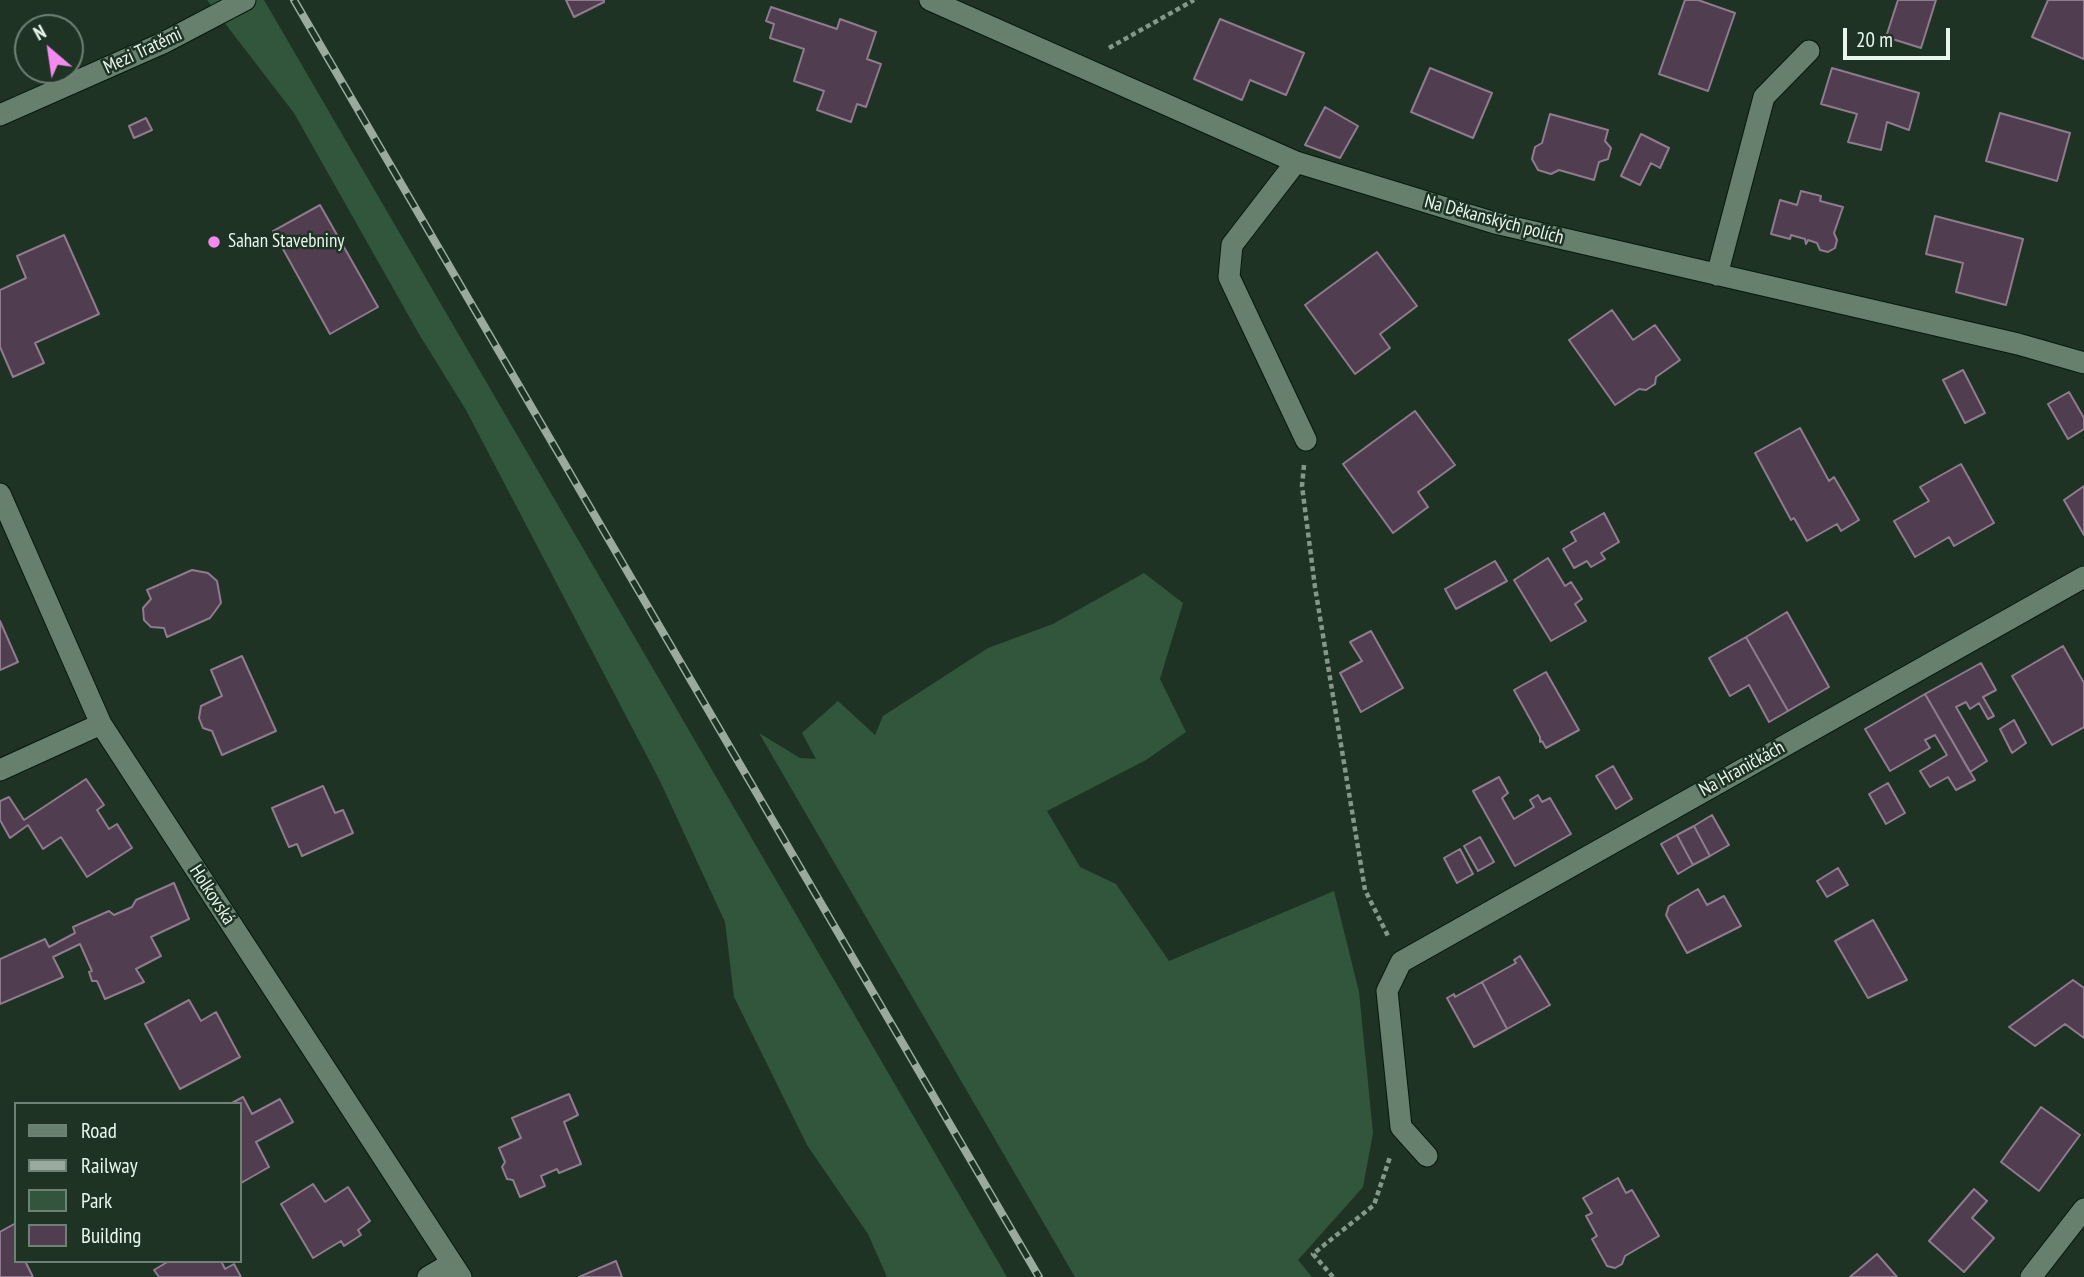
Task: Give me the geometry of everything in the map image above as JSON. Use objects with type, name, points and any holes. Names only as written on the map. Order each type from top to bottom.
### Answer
[{"type":"street","name":"Mezi Tratěmi","points":[[0,115],[163,43],[245,0]]},
{"type":"street","name":"Na Děkanských polích","points":[[930,0],[1296,162],[1495,223],[2018,344],[2084,363]]},
{"type":"street","points":[[1717,275],[1764,97],[1809,51]]},
{"type":"street","points":[[1296,162],[1232,245],[1229,277],[1306,440]]},
{"type":"street","name":"Holkovská","points":[[0,494],[101,724],[456,1270]]},
{"type":"street","name":"Na Hraničkách","points":[[1401,962],[2084,576]]},
{"type":"street","points":[[0,771],[101,724]]},
{"type":"street","points":[[1401,962],[1387,991],[1401,1127],[1427,1156]]},
{"type":"street","points":[[2031,1277],[2084,1209]]},
{"type":"street","points":[[428,1277],[456,1270]]},
{"type":"path","points":[[1077,65],[1194,0]]},
{"type":"path","points":[[1306,440],[1302,486],[1365,890],[1401,962]]},
{"type":"path","points":[[1333,1277],[1313,1254],[1374,1205],[1401,1127]]},
{"type":"green space","points":[[207,0],[264,0],[1007,1277],[887,1277],[868,1234],[807,1145],[734,997],[725,922],[660,781],[466,410],[419,334],[294,113]]},
{"type":"green space","points":[[1144,573],[1183,603],[1160,679],[1186,732],[1146,760],[1047,811],[1080,867],[1116,884],[1169,961],[1334,891],[1359,992],[1373,1133],[1363,1187],[1298,1260],[1312,1277],[1075,1277],[759,733],[800,758],[816,759],[802,733],[838,701],[875,735],[883,716],[988,648],[1053,624]]},
{"type":"building","points":[[566,0],[604,0],[604,2],[574,17]]},
{"type":"building","points":[[1685,0],[1698,0],[1735,13],[1708,91],[1659,74]]},
{"type":"building","points":[[1898,0],[1936,0],[1921,48],[1886,37]]},
{"type":"building","points":[[2048,0],[2084,0],[2084,59],[2032,37]]},
{"type":"building","points":[[771,7],[837,29],[840,19],[876,32],[867,59],[881,64],[866,107],[857,104],[851,122],[817,110],[824,91],[794,81],[804,49],[770,38],[774,24],[766,21]]},
{"type":"building","points":[[1220,19],[1304,53],[1286,95],[1250,80],[1242,100],[1194,79]]},
{"type":"building","points":[[1430,68],[1492,93],[1473,138],[1411,112]]},
{"type":"building","points":[[1832,68],[1919,93],[1909,130],[1887,122],[1881,150],[1848,142],[1857,114],[1821,104]]},
{"type":"building","points":[[1325,107],[1358,126],[1340,158],[1305,145]]},
{"type":"building","points":[[2000,113],[2070,133],[2057,181],[1986,161]]},
{"type":"building","points":[[1550,114],[1608,130],[1605,141],[1611,148],[1608,159],[1599,162],[1594,180],[1559,170],[1551,174],[1538,170],[1532,159],[1535,147],[1542,143]]},
{"type":"building","points":[[146,118],[152,130],[134,138],[129,126]]},
{"type":"building","points":[[1641,134],[1669,148],[1660,168],[1651,163],[1640,185],[1621,176]]},
{"type":"building","points":[[1801,191],[1821,196],[1820,201],[1843,207],[1834,233],[1837,240],[1835,248],[1828,252],[1820,250],[1817,243],[1808,240],[1806,244],[1805,239],[1791,235],[1790,239],[1771,234],[1780,200],[1797,205]]},
{"type":"building","points":[[320,205],[378,307],[330,334],[273,231]]},
{"type":"building","points":[[1935,216],[2023,239],[2006,305],[1956,292],[1963,263],[1926,254]]},
{"type":"building","points":[[64,235],[99,314],[35,343],[44,363],[13,377],[0,347],[0,290],[26,278],[17,256]]},
{"type":"building","points":[[1377,252],[1417,306],[1380,334],[1390,348],[1355,374],[1305,305]]},
{"type":"building","points":[[1612,310],[1633,340],[1655,325],[1680,360],[1656,377],[1655,384],[1646,390],[1639,389],[1615,405],[1569,340]]},
{"type":"building","points":[[1963,370],[1985,413],[1965,423],[1943,380]]},
{"type":"building","points":[[2069,392],[2084,418],[2084,429],[2068,439],[2048,404]]},
{"type":"building","points":[[1415,411],[1455,465],[1418,492],[1428,507],[1393,533],[1343,464]]},
{"type":"building","points":[[1800,428],[1829,481],[1834,477],[1859,520],[1841,531],[1837,524],[1807,541],[1794,518],[1791,520],[1755,453]]},
{"type":"building","points":[[1961,464],[1994,523],[1954,546],[1949,537],[1915,557],[1894,521],[1929,501],[1920,487]]},
{"type":"building","points":[[2084,486],[2084,535],[2064,500]]},
{"type":"building","points":[[1604,513],[1619,542],[1601,553],[1605,559],[1591,567],[1587,561],[1574,568],[1563,549],[1576,541],[1571,532]]},
{"type":"building","points":[[1548,558],[1565,586],[1571,582],[1582,599],[1575,604],[1586,621],[1551,641],[1514,580]]},
{"type":"building","points":[[1495,561],[1507,581],[1456,609],[1445,589]]},
{"type":"building","points":[[192,570],[208,573],[217,581],[221,603],[210,618],[167,637],[164,628],[151,627],[144,620],[143,608],[151,599],[147,590]]},
{"type":"building","points":[[1787,612],[1829,687],[1788,711],[1746,637]]},
{"type":"building","points":[[0,621],[18,662],[0,670]]},
{"type":"building","points":[[1371,631],[1403,688],[1361,712],[1340,673],[1362,661],[1350,642]]},
{"type":"building","points":[[1746,637],[1788,711],[1769,722],[1749,685],[1730,696],[1709,658]]},
{"type":"building","points":[[2063,646],[2084,683],[2084,727],[2052,745],[2012,676]]},
{"type":"building","points":[[242,656],[276,731],[222,755],[212,731],[203,728],[199,718],[201,706],[222,696],[211,670]]},
{"type":"building","points":[[1981,663],[1996,690],[1983,697],[1994,716],[1988,719],[1979,703],[1970,709],[1966,702],[1956,707],[1987,761],[1970,772],[1925,694]]},
{"type":"building","points":[[1546,672],[1579,730],[1546,748],[1542,741],[1540,742],[1540,737],[1514,690]]},
{"type":"building","points":[[1925,694],[1975,780],[1956,790],[1948,777],[1930,787],[1920,771],[1947,755],[1935,735],[1925,740],[1930,748],[1890,771],[1865,729]]},
{"type":"building","points":[[2014,720],[2026,743],[2012,753],[2000,729]]},
{"type":"building","points":[[1613,766],[1632,799],[1616,809],[1596,776]]},
{"type":"building","points":[[1499,777],[1508,793],[1502,798],[1514,819],[1534,807],[1530,800],[1538,795],[1542,802],[1550,798],[1571,834],[1515,866],[1473,791]]},
{"type":"building","points":[[86,779],[104,805],[97,810],[109,829],[117,824],[132,848],[87,877],[61,837],[43,849],[28,825],[10,838],[0,820],[0,801],[9,797],[24,820]]},
{"type":"building","points":[[1888,783],[1905,813],[1886,824],[1869,794]]},
{"type":"building","points":[[323,786],[335,813],[343,810],[353,833],[302,856],[297,844],[289,847],[272,808]]},
{"type":"building","points":[[1712,815],[1729,845],[1710,856],[1694,826]]},
{"type":"building","points":[[1694,826],[1710,856],[1693,865],[1677,835]]},
{"type":"building","points":[[1677,835],[1693,865],[1678,874],[1661,844]]},
{"type":"building","points":[[1480,837],[1494,862],[1478,871],[1464,846]]},
{"type":"building","points":[[1460,849],[1473,874],[1457,883],[1444,858]]},
{"type":"building","points":[[1838,868],[1848,885],[1827,897],[1817,881]]},
{"type":"building","points":[[174,883],[189,919],[151,937],[161,956],[136,969],[144,982],[105,999],[97,981],[92,981],[89,972],[92,971],[80,944],[53,957],[63,977],[0,1004],[0,959],[45,939],[49,947],[75,933],[73,927],[109,911],[114,915],[132,907],[136,900]]},
{"type":"building","points":[[1698,889],[1707,905],[1724,896],[1741,926],[1687,953],[1666,915],[1669,906]]},
{"type":"building","points":[[1873,920],[1907,980],[1868,998],[1835,941]]},
{"type":"building","points":[[1520,956],[1550,1005],[1507,1029],[1482,982],[1516,963],[1514,960]]},
{"type":"building","points":[[2073,980],[2084,988],[2084,1038],[2065,1024],[2035,1046],[2009,1027]]},
{"type":"building","points":[[1482,982],[1507,1029],[1474,1047],[1447,998],[1454,994],[1455,997]]},
{"type":"building","points":[[189,1000],[201,1021],[216,1012],[240,1057],[180,1089],[145,1024]]},
{"type":"building","points":[[569,1094],[578,1115],[564,1122],[581,1164],[559,1173],[557,1169],[541,1176],[545,1186],[520,1197],[513,1180],[507,1179],[502,1167],[505,1162],[499,1148],[521,1138],[512,1118]]},
{"type":"building","points":[[243,1097],[252,1114],[280,1099],[293,1122],[256,1142],[269,1167],[242,1182],[242,1102],[234,1102]]},
{"type":"building","points":[[2041,1107],[2080,1135],[2039,1191],[2001,1162]]},
{"type":"building","points":[[1618,1178],[1626,1193],[1632,1190],[1659,1236],[1625,1256],[1622,1264],[1615,1268],[1607,1266],[1592,1239],[1597,1236],[1586,1216],[1592,1213],[1583,1198]]},
{"type":"building","points":[[313,1184],[325,1202],[348,1187],[370,1221],[358,1230],[361,1235],[344,1246],[341,1241],[313,1258],[281,1204]]},
{"type":"building","points":[[1974,1189],[1987,1201],[1972,1218],[1994,1238],[1964,1272],[1929,1241]]},
{"type":"building","points":[[14,1224],[14,1263],[26,1263],[33,1277],[0,1277],[0,1232]]},
{"type":"building","points":[[1877,1254],[1897,1277],[1850,1277]]},
{"type":"building","points":[[616,1261],[622,1277],[579,1277]]},
{"type":"building","points":[[166,1263],[222,1263],[225,1269],[234,1264],[241,1277],[159,1277],[154,1270]]},
{"type":"railway","points":[[294,0],[1039,1277]]},
{"type":"place","name":"Sahan Stavebniny","points":[[214,242]]}]
